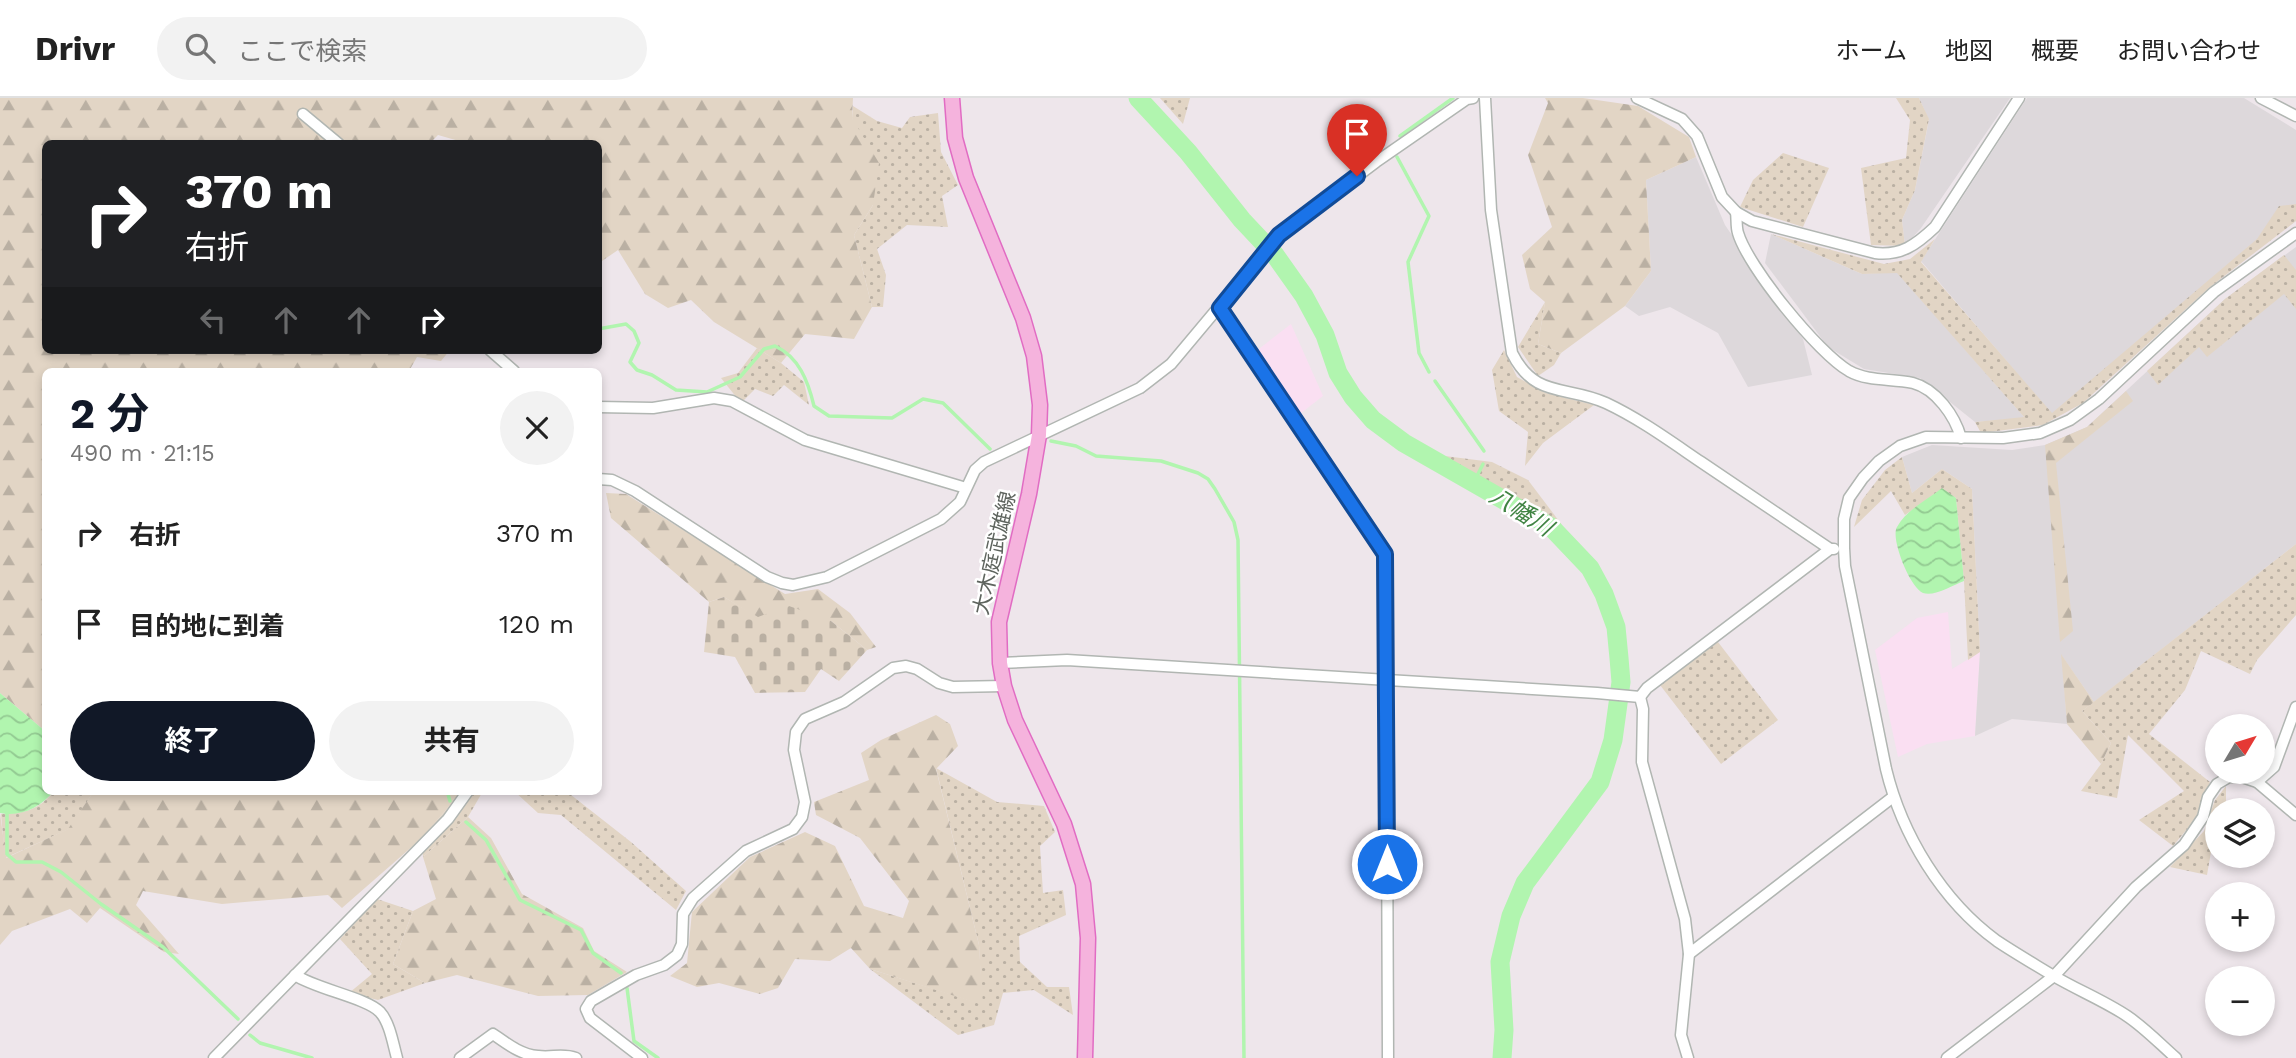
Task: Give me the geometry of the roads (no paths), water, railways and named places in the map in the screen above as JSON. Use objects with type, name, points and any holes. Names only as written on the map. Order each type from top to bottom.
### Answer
[{"type":"main road","name":"大木庭武雄線","points":[[952,98],[955,138],[966,178],[1023,318],[1034,356],[1040,405],[1039,435],[1029,494],[999,622],[1000,663],[1015,720],[1065,824],[1083,884],[1088,938],[1085,1058]]},
{"type":"street","points":[[602,479],[612,480],[635,491],[767,577],[793,585],[827,577],[941,519],[960,502],[975,470],[984,462],[1140,388],[1157,376],[1171,364],[1220,308],[1279,235],[1376,162],[1467,99],[1473,98]]},
{"type":"street","points":[[1485,98],[1491,210],[1512,353],[1520,369],[1532,380],[1547,387],[1590,397],[1639,420],[1830,549]]},
{"type":"street","points":[[1637,98],[1682,119],[1697,136],[1722,197],[1736,212],[1752,221],[1890,255],[1904,251],[1935,227],[2019,98]]},
{"type":"street","points":[[2261,98],[2296,117]]},
{"type":"street","points":[[303,114],[334,140]]},
{"type":"street","points":[[1736,212],[1738,234],[1756,266],[1807,335],[1851,372],[1871,379],[1914,383],[1925,389],[1946,408],[1957,425],[1961,438]]},
{"type":"street","points":[[2176,1058],[2130,1018],[1996,940],[1959,907],[1935,876],[1910,836],[1893,797],[1848,579],[1844,519],[1849,498],[1863,478],[1879,461],[1900,446],[1926,437],[2003,438],[2040,433],[2070,420],[2099,399],[2214,292],[2296,233]]},
{"type":"street","points":[[1220,308],[1385,554],[1388,1058]]},
{"type":"street","points":[[494,354],[510,368]]},
{"type":"street","points":[[602,407],[653,408],[714,398],[732,401],[805,440],[966,488]]},
{"type":"street","points":[[1000,663],[1068,660],[1636,697],[1830,549],[1844,548]]},
{"type":"street","points":[[642,1058],[590,1018],[586,1009],[591,1001],[636,975],[664,965],[677,955],[682,944],[682,914],[693,898],[746,851],[793,829],[802,817],[805,802],[794,750],[796,732],[805,719],[831,710],[893,668],[906,666],[917,669],[939,683],[953,687],[1004,686]]},
{"type":"street","points":[[1636,697],[1643,709],[1642,762],[1679,895],[1689,954],[1681,1035],[1688,1058]]},
{"type":"street","points":[[2275,764],[2296,707]]},
{"type":"street","points":[[1947,1058],[2054,976],[2105,919],[2184,845],[2203,817],[2208,797],[2217,784]]},
{"type":"street","points":[[2260,784],[2296,814]]},
{"type":"street","points":[[214,1058],[448,819],[465,795]]},
{"type":"street","points":[[1689,954],[1893,797]]},
{"type":"street","points":[[295,975],[306,982],[368,1004],[380,1012],[397,1058]]},
{"type":"street","points":[[460,1058],[493,1034],[518,1050],[537,1056],[565,1054],[576,1058]]},
{"type":"water","points":[[1942,488],[1956,498],[1964,581],[1927,594],[1918,589],[1907,573],[1896,541],[1896,533],[1906,515]]},
{"type":"water","points":[[0,693],[42,728],[42,795],[50,795],[43,802],[23,812],[0,813]]},
{"type":"waterway","name":"八幡川","points":[[1138,98],[1188,152],[1242,220],[1275,255],[1304,296],[1325,335],[1338,373],[1353,397],[1373,420],[1404,443],[1551,527],[1590,568],[1604,594],[1616,627],[1621,682],[1613,740],[1600,782],[1525,883],[1511,916],[1500,962],[1504,1030],[1502,1058]]},
{"type":"waterway","points":[[1400,136],[1453,98]]},
{"type":"waterway","points":[[1397,157],[1429,216],[1408,262],[1419,353],[1429,372]]},
{"type":"waterway","points":[[602,328],[626,324],[634,331],[639,343],[630,362],[637,370],[652,375],[676,390],[707,392],[740,377],[764,349],[775,346],[796,363],[809,388],[814,406],[829,416],[892,418],[923,399],[943,403],[990,449]]},
{"type":"waterway","points":[[1435,381],[1484,451]]},
{"type":"waterway","points":[[1051,441],[1076,446],[1096,456],[1161,461],[1198,473],[1208,479],[1234,522],[1238,540],[1244,1058]]},
{"type":"waterway","points":[[1474,482],[1483,464]]},
{"type":"waterway","points":[[448,795],[450,801]]},
{"type":"waterway","points":[[7,810],[7,854],[16,862],[42,862],[61,872],[163,947],[238,1019]]},
{"type":"waterway","points":[[466,822],[486,840],[520,900],[581,930],[593,953],[621,973]]},
{"type":"waterway","points":[[627,988],[634,1041],[658,1058]]},
{"type":"waterway","points":[[250,1035],[260,1043],[312,1058]]}]
